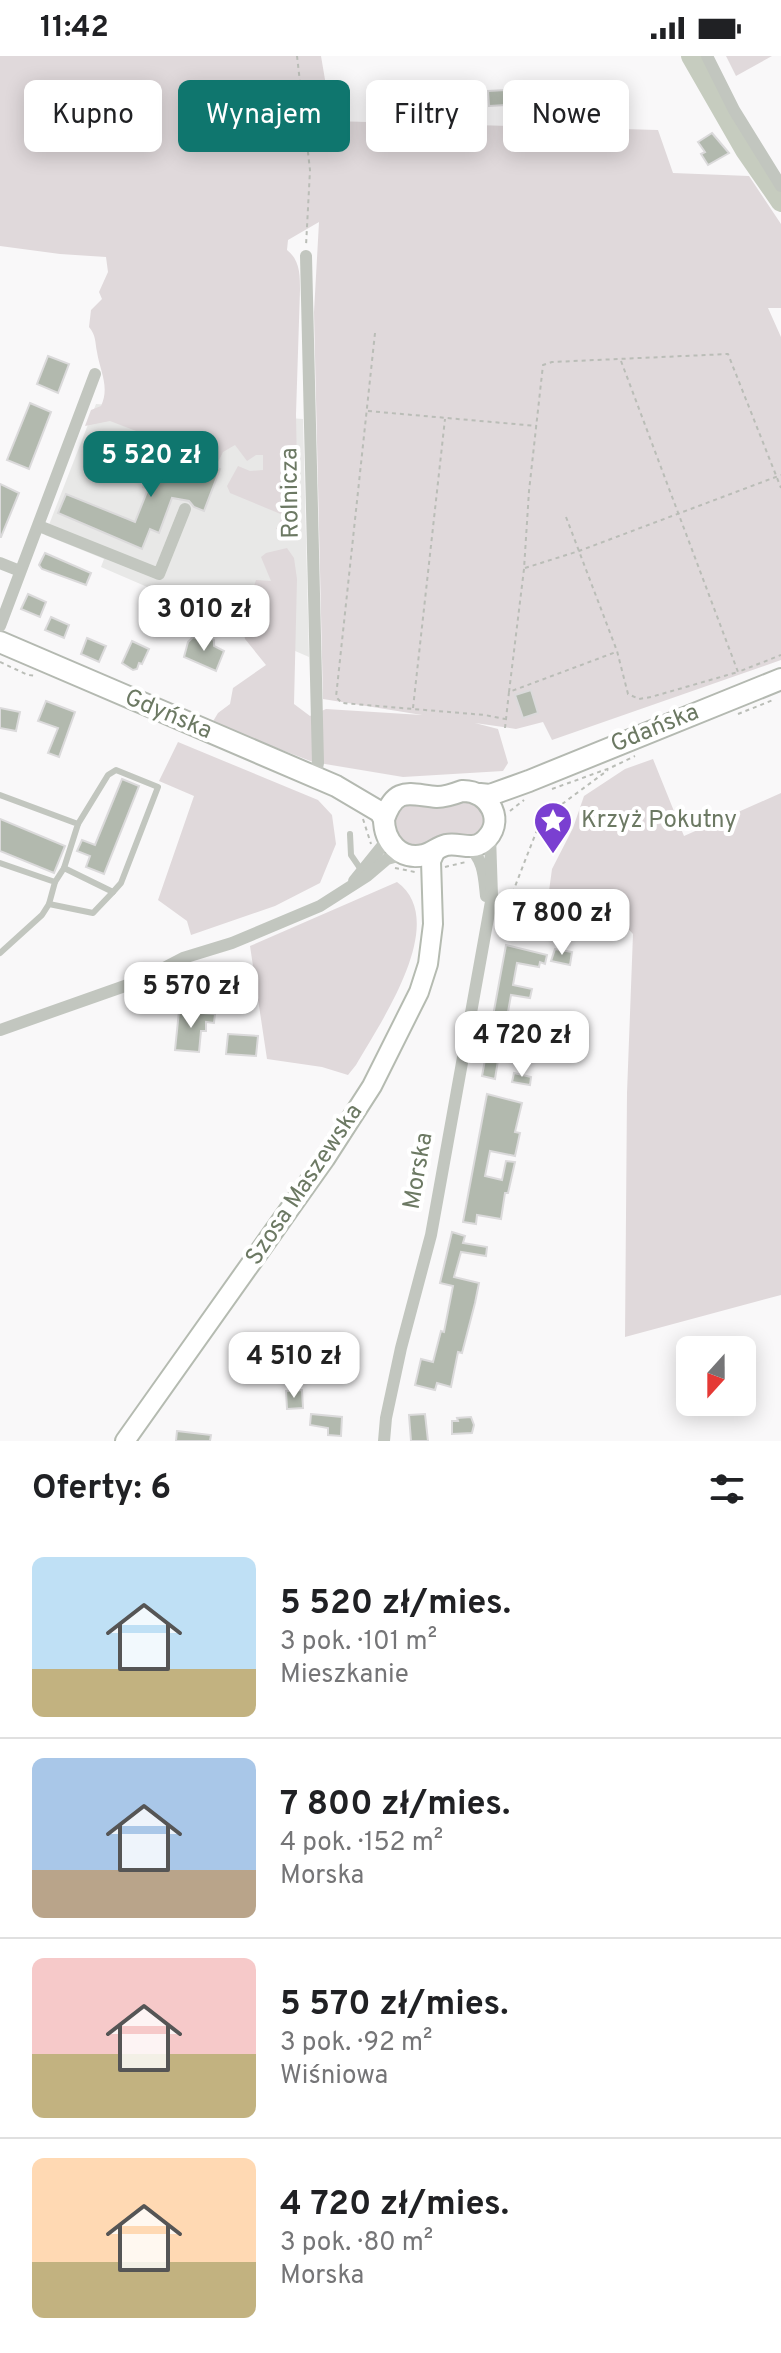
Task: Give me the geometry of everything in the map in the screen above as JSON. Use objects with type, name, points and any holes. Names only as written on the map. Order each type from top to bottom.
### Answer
[{"type":"main road","name":"Gdyńska","points":[[0,642],[336,786],[380,812],[393,847],[407,855]]},
{"type":"main road","name":"Gdańska","points":[[468,846],[482,843],[503,804],[781,679]]},
{"type":"main road","name":"Gdyńska","points":[[336,786],[381,797],[399,798],[411,792],[437,797],[468,790],[480,794]]},
{"type":"main road","name":"Gdańska","points":[[480,794],[535,787]]},
{"type":"main road","points":[[480,794],[490,804],[493,825]]},
{"type":"main road","points":[[385,827],[390,806],[399,798]]},
{"type":"main road","points":[[407,855],[426,855],[450,844],[468,846]]},
{"type":"main road","name":"Szosa Maszewska","points":[[125,1441],[325,1159],[372,1086],[424,979],[432,946],[431,861],[436,850]]},
{"type":"main road","name":"Szosa Maszewska","points":[[407,855],[418,866],[432,906]]},
{"type":"street","points":[[707,56],[734,110],[781,186]]},
{"type":"street","name":"Rolnicza","points":[[306,256],[318,763],[315,777]]},
{"type":"street","points":[[0,626],[95,374]]},
{"type":"street","points":[[39,526],[159,574],[185,509]]},
{"type":"street","points":[[0,563],[20,571]]},
{"type":"street","name":"Morska","points":[[384,1441],[401,1348],[431,1235],[493,889],[489,843],[493,825]]},
{"type":"street","points":[[364,873],[383,845],[385,827]]},
{"type":"street","name":"Morska","points":[[468,846],[481,865],[489,907]]},
{"type":"street","points":[[0,1030],[139,981],[183,958],[232,943],[320,906],[387,859],[407,855]]},
{"type":"lane","points":[[0,953],[42,915],[49,904],[78,824],[108,775],[116,770],[158,787],[121,883],[113,892],[93,913],[49,904]]},
{"type":"lane","points":[[0,795],[78,824]]},
{"type":"lane","points":[[350,834],[351,855],[364,873]]},
{"type":"lane","points":[[0,863],[55,882]]},
{"type":"lane","points":[[64,868],[113,892]]},
{"type":"path","points":[[297,56],[310,170],[306,256]]},
{"type":"path","points":[[375,333],[336,697],[342,703],[505,719]]},
{"type":"path","points":[[505,728],[543,365],[552,362],[728,354],[779,476],[781,488]]},
{"type":"path","points":[[620,359],[738,672]]},
{"type":"path","points":[[367,411],[537,426]]},
{"type":"path","points":[[413,708],[445,419]]},
{"type":"path","points":[[524,569],[779,476]]},
{"type":"path","points":[[566,517],[617,651],[628,694],[639,699],[738,672],[781,655]]},
{"type":"path","points":[[509,692],[617,651]]},
{"type":"path","points":[[496,933],[537,830],[546,816],[610,768],[535,787]]},
{"type":"path","points":[[510,803],[514,808]]},
{"type":"shaded area","points":[[0,56],[321,56],[325,80],[178,80],[178,152],[350,152],[350,121],[366,122],[366,152],[487,152],[487,125],[503,126],[503,152],[629,152],[629,129],[658,130],[673,173],[749,176],[781,224],[781,308],[768,308],[781,337],[781,660],[552,740],[543,722],[516,729],[475,723],[498,729],[508,763],[503,771],[403,777],[313,762],[212,723],[218,713],[230,704],[233,688],[266,665],[245,639],[242,623],[256,580],[271,581],[261,557],[287,548],[294,558],[297,579],[294,704],[310,716],[326,709],[422,715],[323,699],[314,312],[319,222],[288,240],[287,250],[297,263],[300,284],[296,414],[298,525],[293,535],[276,529],[283,515],[230,493],[227,486],[238,466],[250,471],[263,470],[263,455],[256,455],[247,461],[235,445],[223,452],[218,462],[168,442],[159,433],[136,431],[110,421],[85,426],[91,410],[101,406],[105,392],[95,339],[89,327],[91,310],[102,299],[99,292],[108,272],[106,257],[0,246]]},
{"type":"shaded area","points":[[726,56],[772,56],[736,76]]},
{"type":"shaded area","points":[[96,404],[303,419],[309,657],[101,567],[104,559],[45,535]]},
{"type":"shaded area","points":[[178,742],[318,800],[332,815],[336,844],[320,883],[275,906],[191,935],[187,921],[158,900],[194,796],[159,781]]},
{"type":"shaded area","points":[[653,759],[684,836],[781,793],[781,1295],[625,1337],[627,1093],[633,934],[619,919],[567,901],[549,891],[552,869],[573,828],[584,796],[625,769]]},
{"type":"shaded area","points":[[474,799],[488,817],[480,835],[422,848],[406,846],[393,832],[395,812],[407,802]]},
{"type":"shaded area","points":[[397,882],[412,899],[417,921],[414,946],[394,999],[356,1065],[348,1075],[322,1067],[267,1059],[250,946]]},
{"type":"building","points":[[503,90],[503,105],[489,106],[488,91]]},
{"type":"building","points":[[712,133],[729,153],[708,165],[701,154],[705,152],[698,142]]},
{"type":"building","points":[[48,356],[69,364],[58,393],[37,384]]},
{"type":"building","points":[[30,403],[51,412],[29,469],[7,460]]},
{"type":"building","points":[[165,447],[220,469],[204,511],[189,501],[172,498],[159,533],[150,529],[142,549],[58,513],[66,494],[135,522],[148,489],[143,487],[149,473],[154,475]]},
{"type":"building","points":[[0,484],[19,493],[1,537],[0,537]]},
{"type":"building","points":[[45,553],[91,573],[86,585],[42,569],[39,565]]},
{"type":"building","points":[[28,594],[46,602],[40,617],[21,609]]},
{"type":"building","points":[[51,617],[69,625],[64,638],[45,630]]},
{"type":"building","points":[[193,637],[203,641],[209,638],[214,640],[214,646],[224,651],[216,671],[184,657],[188,642]]},
{"type":"building","points":[[87,638],[106,646],[99,662],[81,654]]},
{"type":"building","points":[[132,641],[149,649],[142,664],[139,663],[133,670],[122,663]]},
{"type":"building","points":[[531,690],[538,713],[523,718],[515,695]]},
{"type":"building","points":[[46,701],[75,712],[59,757],[48,753],[58,728],[38,721]]},
{"type":"building","points":[[0,708],[20,712],[16,731],[0,728]]},
{"type":"building","points":[[122,779],[139,786],[104,874],[86,867],[90,856],[77,851],[82,840],[95,845]]},
{"type":"building","points":[[0,819],[65,846],[54,873],[0,851]]},
{"type":"building","points":[[506,945],[547,955],[545,964],[540,962],[539,967],[517,963],[513,985],[532,989],[530,998],[511,995],[508,1012],[514,1013],[513,1018],[534,1022],[529,1036],[536,1038],[531,1059],[499,1054],[495,1079],[482,1076]]},
{"type":"building","points":[[555,949],[572,952],[570,965],[551,961]]},
{"type":"building","points":[[183,975],[187,984],[168,991],[164,981]]},
{"type":"building","points":[[179,1011],[215,1014],[214,1023],[206,1022],[206,1031],[201,1031],[199,1052],[175,1050]]},
{"type":"building","points":[[228,1034],[258,1036],[256,1056],[226,1054]]},
{"type":"building","points":[[514,1073],[531,1077],[530,1085],[512,1082]]},
{"type":"building","points":[[487,1094],[522,1103],[515,1132],[520,1133],[515,1156],[490,1151],[485,1176],[502,1180],[506,1161],[515,1162],[501,1219],[477,1215],[476,1224],[463,1222]]},
{"type":"building","points":[[452,1232],[465,1236],[463,1243],[487,1247],[486,1256],[461,1252],[454,1277],[479,1283],[451,1387],[437,1383],[435,1390],[415,1385],[421,1359],[433,1362],[441,1331],[444,1332],[453,1286],[440,1283]]},
{"type":"building","points":[[302,1390],[303,1408],[287,1409],[286,1391]]},
{"type":"building","points":[[311,1414],[342,1417],[341,1436],[328,1435],[328,1428],[310,1425]]},
{"type":"building","points":[[425,1414],[428,1441],[411,1441],[409,1415]]},
{"type":"building","points":[[471,1417],[474,1425],[472,1433],[452,1434],[452,1421]]},
{"type":"building","points":[[177,1431],[211,1435],[210,1441],[176,1441]]},
{"type":"waterway","points":[[691,56],[745,150],[781,202]]},
{"type":"place","name":"Krzyż Pokutny","points":[[553,855]]}]
